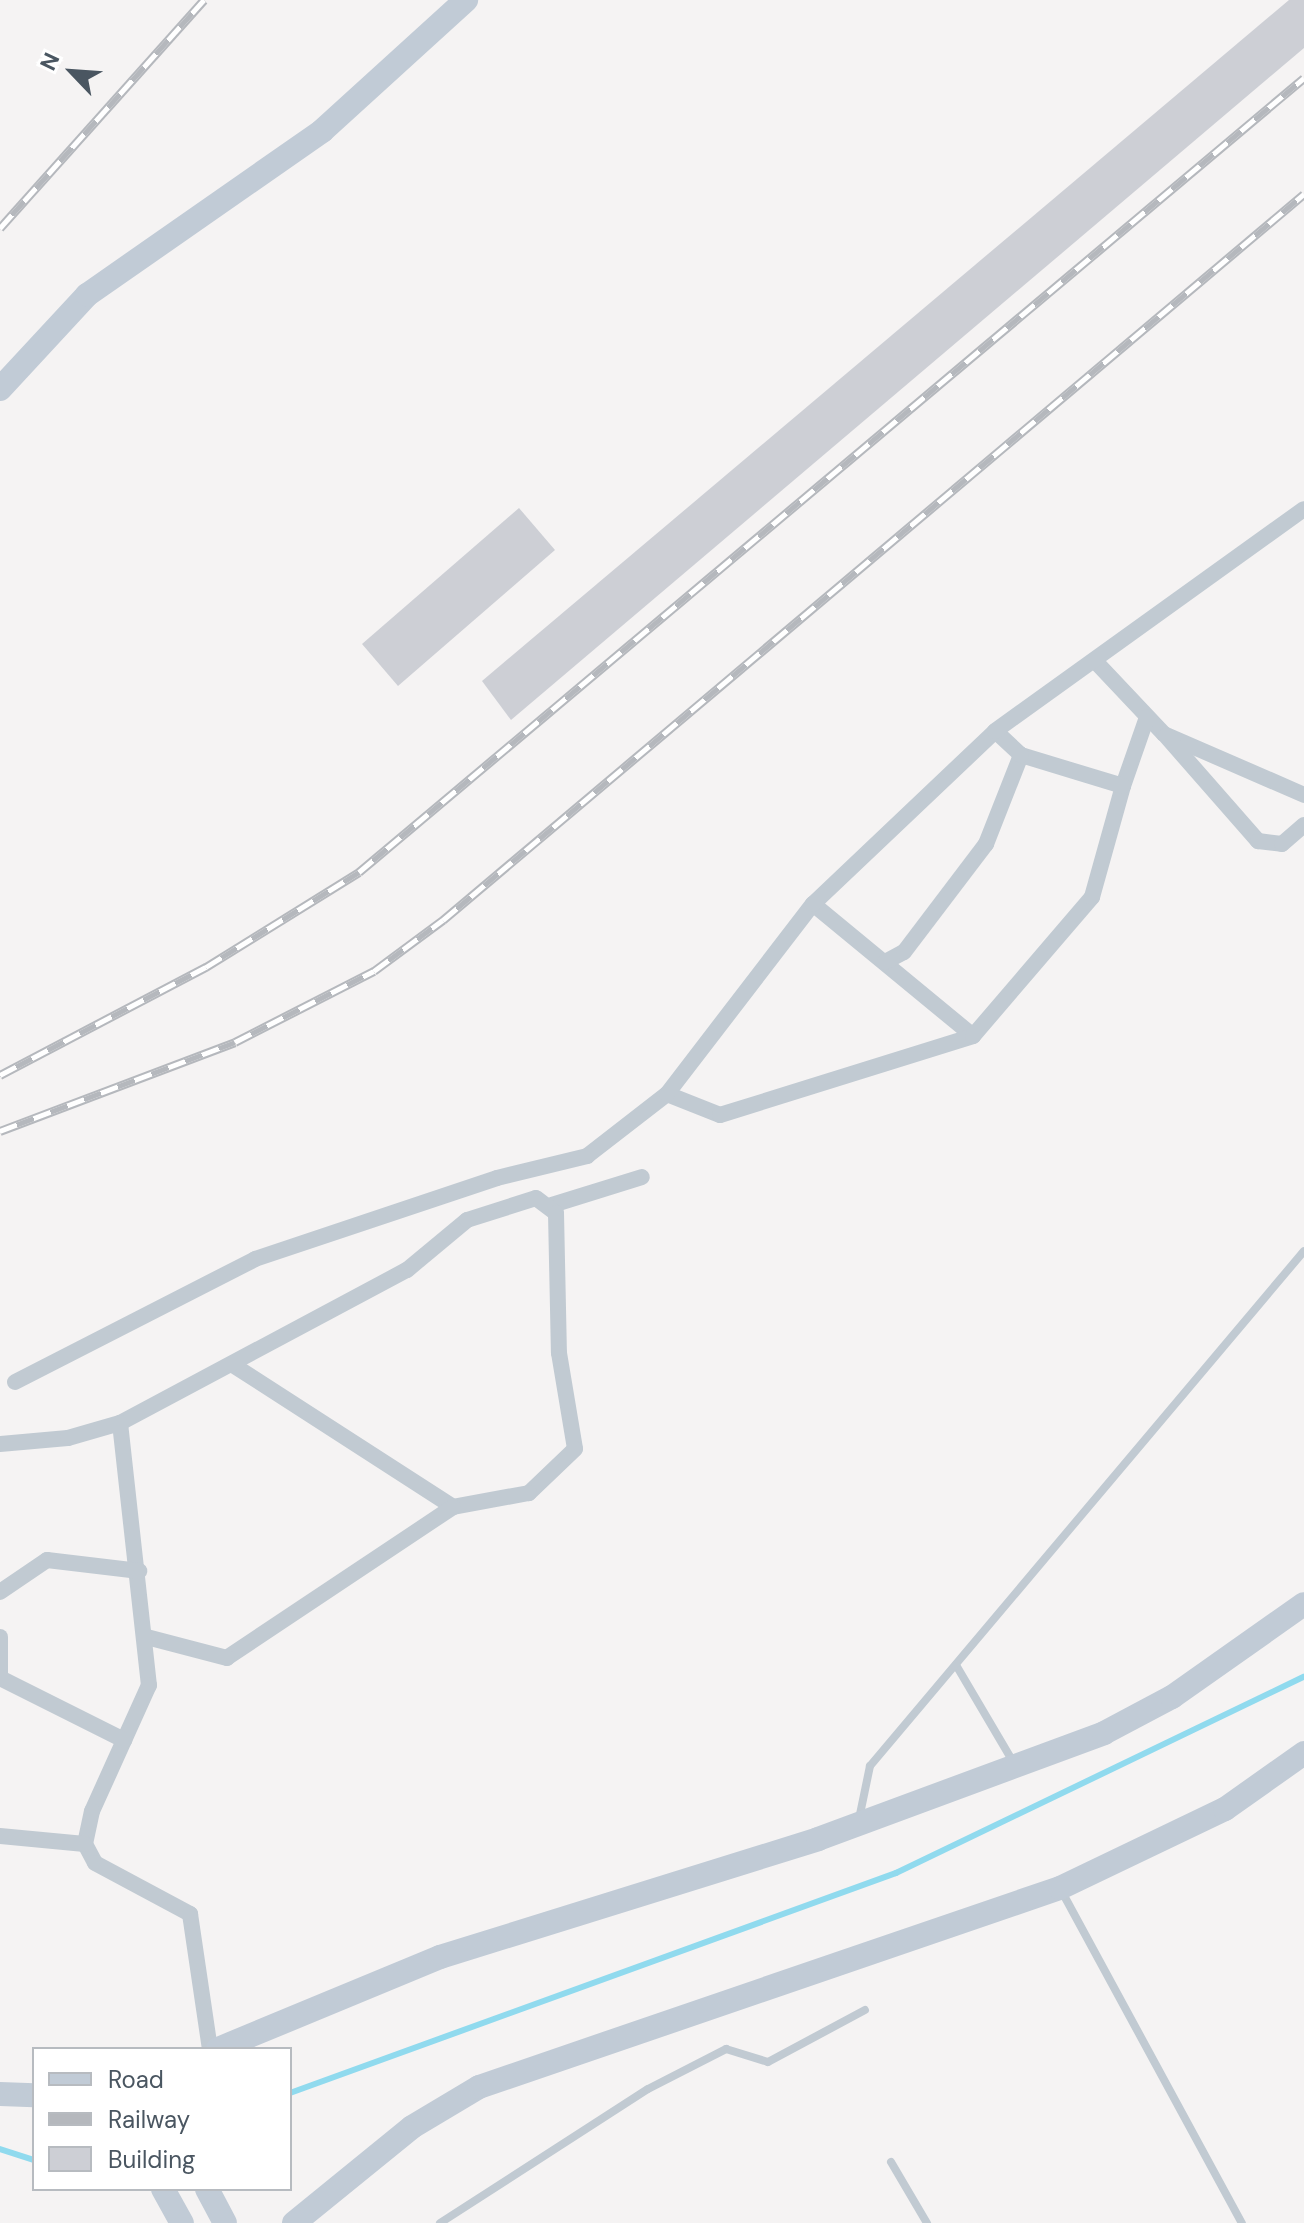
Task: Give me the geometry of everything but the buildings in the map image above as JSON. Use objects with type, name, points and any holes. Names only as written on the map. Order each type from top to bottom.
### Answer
[{"type":"street","points":[[0,389],[87,295],[322,131],[466,0]]},
{"type":"street","points":[[15,1382],[255,1259],[587,1156],[667,1094],[813,904],[995,731],[1304,509]]},
{"type":"street","points":[[1095,661],[1258,841],[1282,844],[1304,825]]},
{"type":"street","points":[[667,1094],[720,1115],[973,1036],[1092,897],[1123,786],[1147,717]]},
{"type":"street","points":[[995,731],[1021,755],[1123,786]]},
{"type":"street","points":[[1164,734],[1304,795]]},
{"type":"street","points":[[885,962],[904,952],[971,867],[1021,755]]},
{"type":"street","points":[[813,904],[973,1036]]},
{"type":"street","points":[[0,1444],[68,1438],[120,1423],[407,1270],[467,1220],[536,1198],[552,1205],[642,1177]]},
{"type":"street","points":[[147,1637],[227,1658],[453,1507],[529,1493],[578,1443],[559,1353],[561,1251],[552,1205]]},
{"type":"street","points":[[233,1365],[453,1507]]},
{"type":"street","points":[[120,1423],[147,1637],[149,1685],[124,1740],[85,1844],[95,1863],[190,1914],[210,2047]]},
{"type":"street","points":[[0,1592],[47,1560],[139,1571]]},
{"type":"street","points":[[223,2047],[440,1957],[859,1823],[1015,1765],[1172,1697],[1304,1604]]},
{"type":"street","points":[[0,1637],[0,1677],[124,1740]]},
{"type":"street","points":[[294,2223],[412,2127],[479,2087],[1060,1888],[1225,1809],[1304,1753]]},
{"type":"street","points":[[0,1836],[85,1844]]},
{"type":"street","points":[[0,2094],[32,2095]]},
{"type":"street","points":[[164,2191],[181,2220]]},
{"type":"street","points":[[209,2194],[225,2223]]},
{"type":"lane","points":[[859,1823],[870,1766],[1304,1251]]},
{"type":"lane","points":[[956,1665],[1015,1765]]},
{"type":"lane","points":[[1060,1888],[1242,2223]]},
{"type":"lane","points":[[440,2223],[648,2089],[726,2049],[768,2062],[865,2010]]},
{"type":"lane","points":[[891,2162],[926,2223]]},
{"type":"waterway","points":[[292,2092],[896,1873],[1304,1677]]},
{"type":"waterway","points":[[0,2149],[32,2159]]},
{"type":"railway","points":[[0,228],[204,0]]},
{"type":"railway","points":[[0,1075],[206,967],[359,872],[1304,78]]},
{"type":"railway","points":[[0,1131],[235,1042],[374,971],[443,920],[1304,194]]}]
